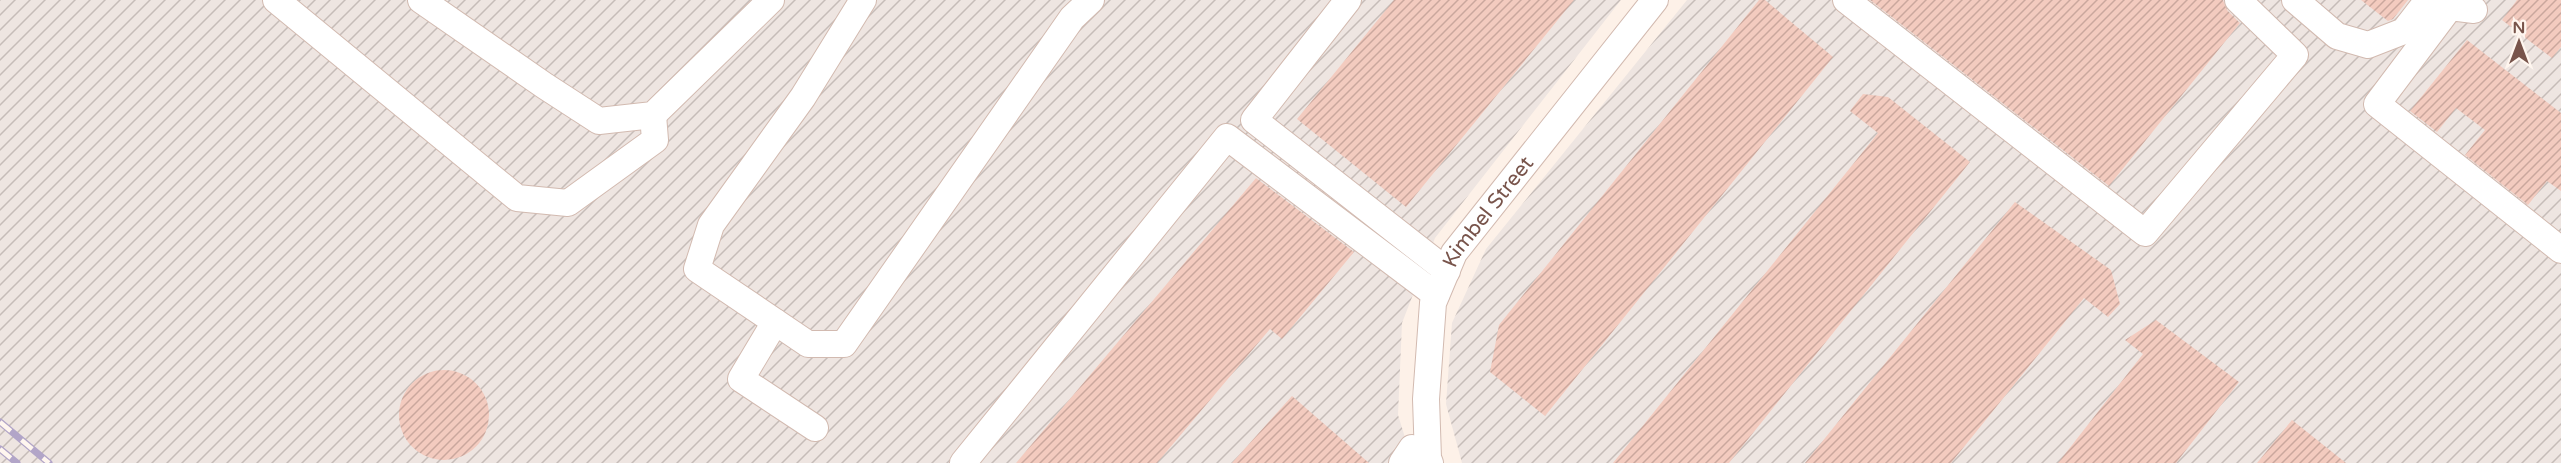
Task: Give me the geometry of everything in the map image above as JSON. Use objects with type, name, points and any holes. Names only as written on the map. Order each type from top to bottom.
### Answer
[{"type":"street","points":[[276,0],[517,198],[568,203],[655,140],[653,115]]},
{"type":"street","points":[[421,0],[544,86],[599,121],[653,115],[771,0]]},
{"type":"street","points":[[863,0],[803,97],[711,225],[697,269],[808,344],[844,344],[1072,18],[1090,0]]},
{"type":"street","points":[[1348,0],[1254,120],[1447,271]]},
{"type":"street","name":"Kimbel Street","points":[[1415,458],[1428,458],[1426,399],[1433,303],[1454,253],[1655,0]]},
{"type":"street","points":[[1846,0],[2145,233],[2295,55],[2238,0]]},
{"type":"street","points":[[2295,0],[2337,36],[2368,45],[2404,31],[2428,0]]},
{"type":"street","points":[[2474,10],[2450,7],[2377,104],[2561,249]]},
{"type":"street","points":[[963,463],[1227,137],[1436,295]]},
{"type":"street","points":[[775,322],[741,379],[815,428]]},
{"type":"shaded area","points":[[0,0],[1621,0],[1435,238],[1402,323],[1398,415],[1413,463],[0,463]]},
{"type":"shaded area","points":[[1687,0],[2561,0],[2561,463],[1462,463],[1446,404],[1452,323],[1486,249]]},
{"type":"building","points":[[1394,0],[1574,0],[1406,207],[1297,119]]},
{"type":"building","points":[[1759,0],[1765,0],[1833,57],[1545,416],[1490,372],[1499,325]]},
{"type":"building","points":[[1870,0],[2223,0],[2227,10],[2240,23],[2109,186]]},
{"type":"building","points":[[2361,0],[2408,0],[2393,19],[2388,21]]},
{"type":"building","points":[[2517,0],[2561,0],[2561,47],[2552,58],[2502,20]]},
{"type":"building","points":[[2467,40],[2561,113],[2561,191],[2547,181],[2528,205],[2465,155],[2485,130],[2456,108],[2437,132],[2410,111]]},
{"type":"building","points":[[1863,94],[1888,97],[1970,162],[1729,463],[1613,463],[1878,133],[1850,111]]},
{"type":"building","points":[[1256,178],[1354,252],[1282,339],[1270,329],[1157,463],[1016,463]]},
{"type":"building","points":[[2015,202],[2111,270],[2120,304],[2108,317],[2084,298],[1951,463],[1805,463]]},
{"type":"building","points":[[2156,320],[2239,382],[2176,463],[2058,463],[2143,354],[2125,340]]},
{"type":"building","points":[[444,370],[461,374],[476,383],[485,398],[489,415],[485,432],[476,447],[461,456],[444,460],[427,456],[412,447],[403,432],[399,415],[403,398],[412,383],[427,374]]},
{"type":"building","points":[[1292,396],[1369,463],[1232,463]]},
{"type":"building","points":[[2292,420],[2346,463],[2257,463]]},
{"type":"railway","points":[[0,422],[49,463]]},
{"type":"railway","points":[[0,449],[17,463]]}]
